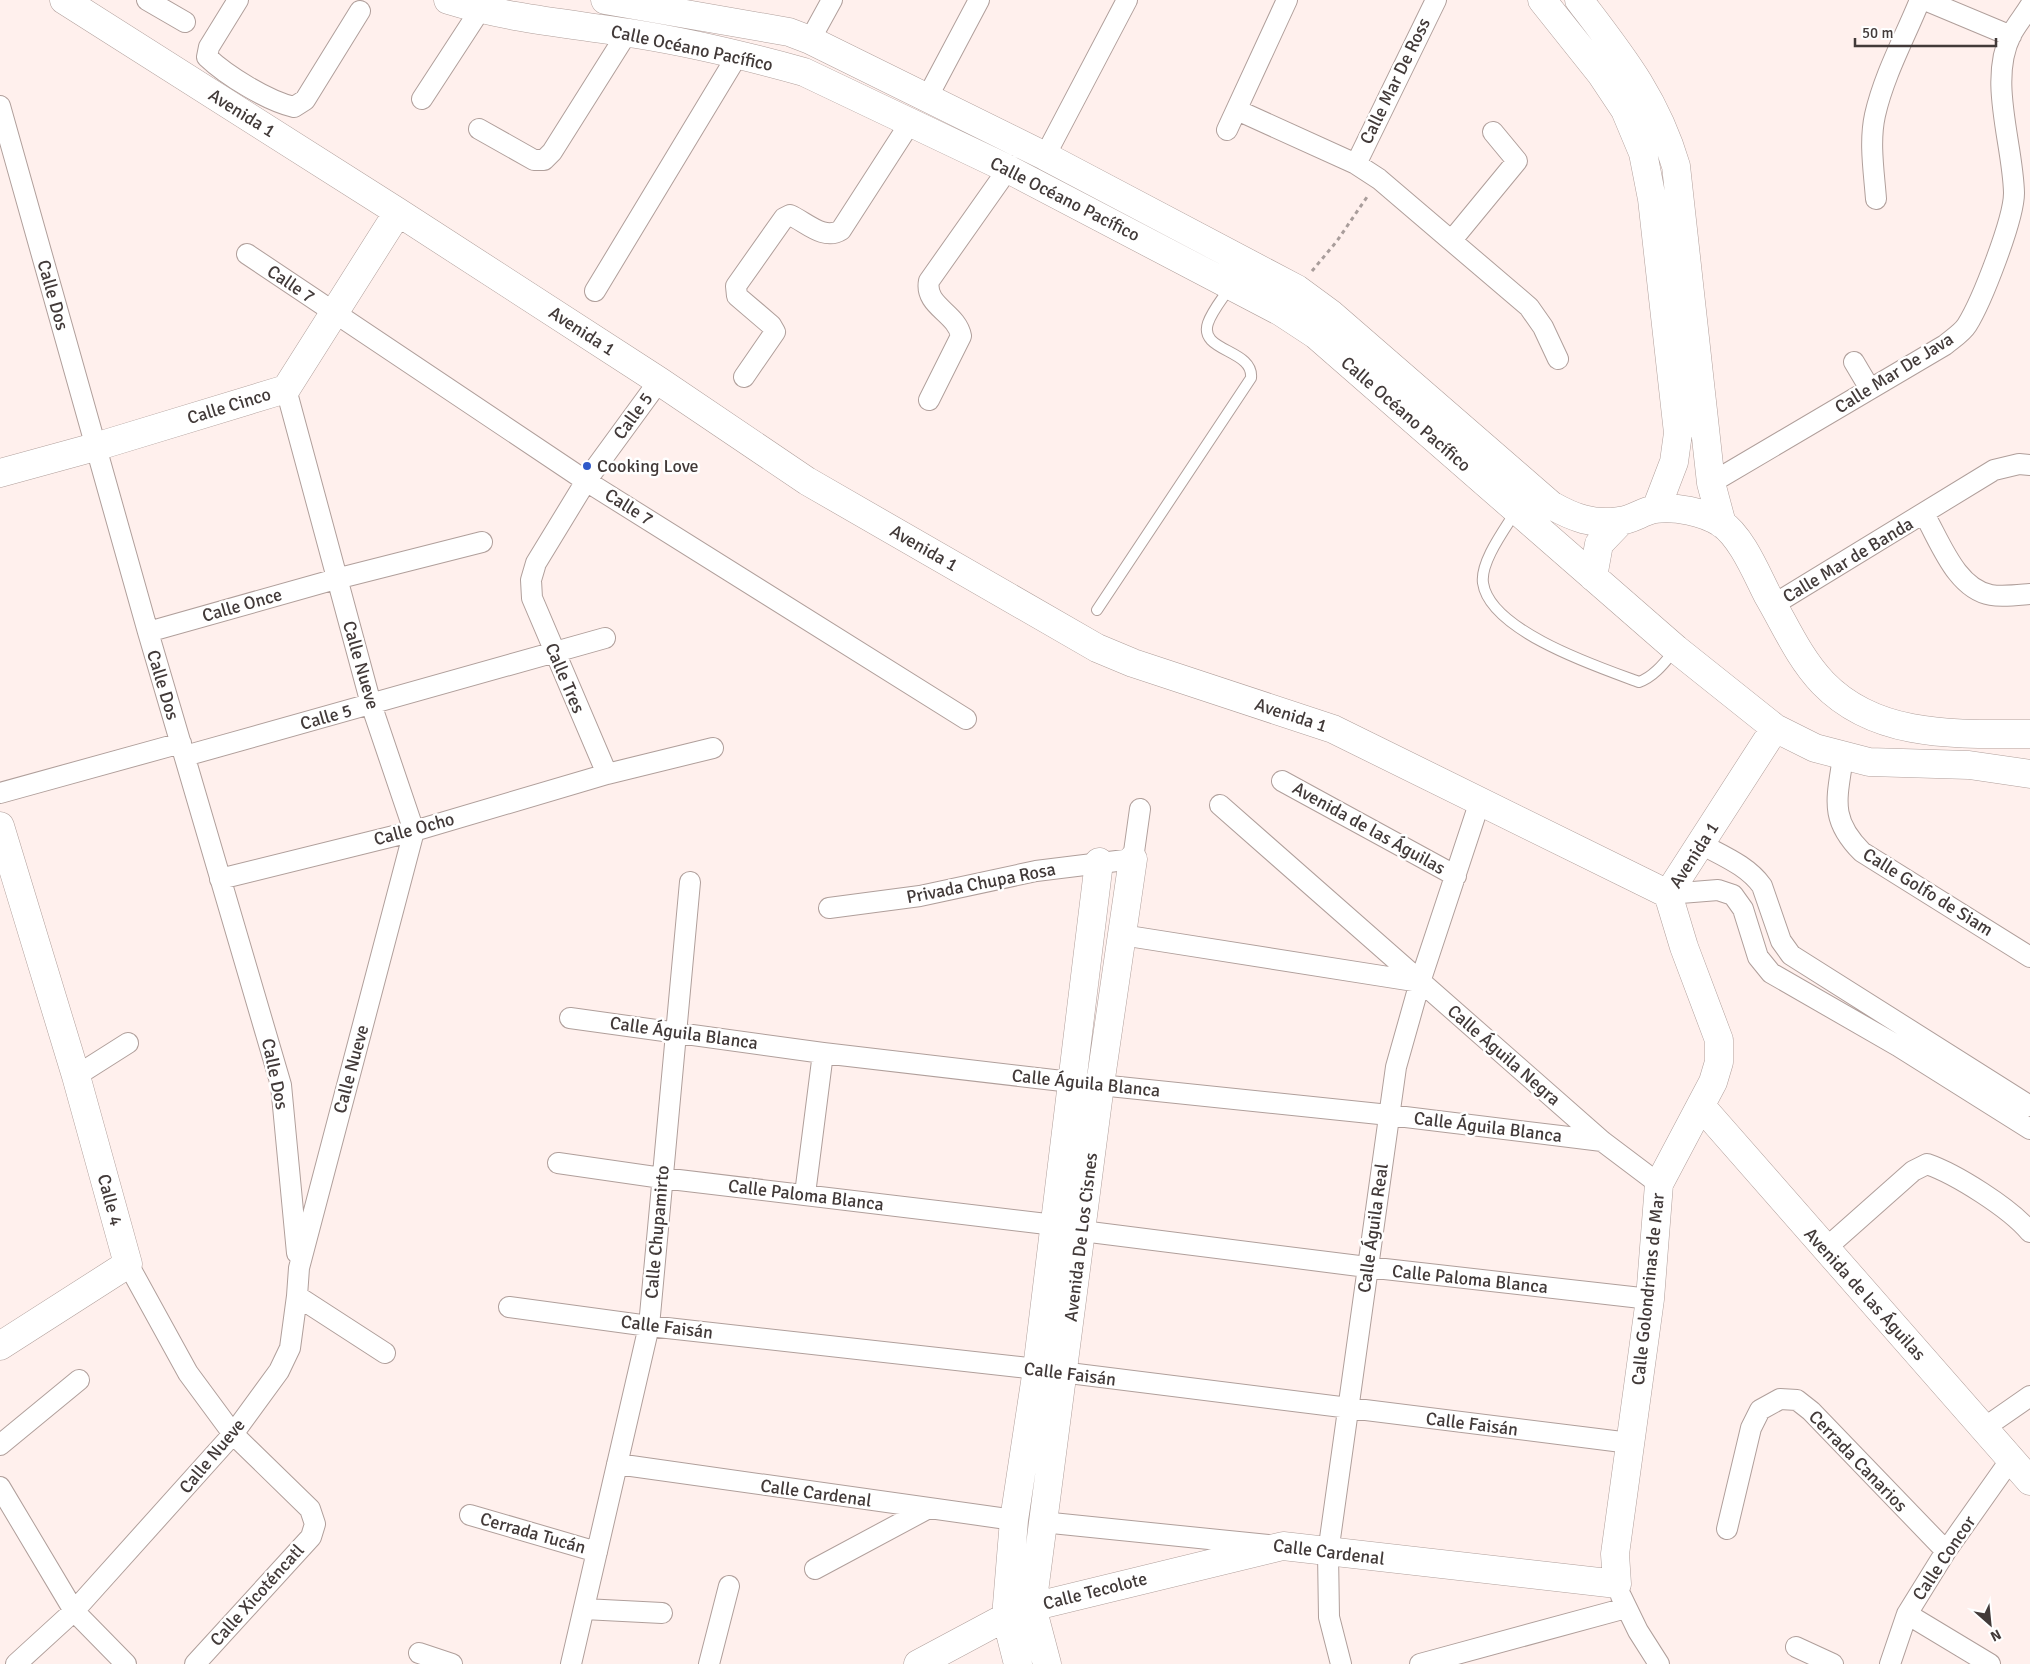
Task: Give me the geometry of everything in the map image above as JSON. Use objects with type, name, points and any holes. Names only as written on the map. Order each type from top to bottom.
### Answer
[{"type":"street","name":"Avenida 1","points":[[64,0],[398,212],[659,381],[807,481],[1097,648],[1133,663],[1333,729],[1668,894],[1775,728]]},
{"type":"street","points":[[147,0],[185,22]]},
{"type":"street","points":[[238,0],[209,47],[207,57],[216,66],[279,104],[294,107],[305,100],[360,12]]},
{"type":"street","name":"Calle Océano Pacífico","points":[[448,0],[480,10],[627,33],[804,72],[1008,169],[1231,285],[1281,312],[1316,335],[1676,649],[1775,728],[1815,748],[1843,757],[1869,762],[1970,765],[2030,774]]},
{"type":"street","name":"Calle Océano Pacífico","points":[[605,0],[788,32],[810,40],[1045,156],[1297,289],[1331,314],[1551,505],[1574,518],[1596,522],[1621,521],[1656,509],[1680,509],[1722,524],[1737,539],[1800,654],[1822,682],[1839,697],[1870,715],[1930,732],[2030,734]]},
{"type":"street","points":[[810,40],[832,0]]},
{"type":"street","points":[[927,98],[979,0]]},
{"type":"street","points":[[1045,156],[1127,0]]},
{"type":"street","points":[[1227,130],[1287,0]]},
{"type":"street","name":"Calle Mar De Ross","points":[[1356,164],[1436,0]]},
{"type":"street","points":[[1542,0],[1601,74],[1625,110],[1643,153],[1652,199],[1678,433],[1674,462],[1656,509]]},
{"type":"street","name":"Calle Océano Pacífico","points":[[1579,0],[1626,60],[1650,100],[1667,136],[1676,166],[1711,483],[1722,524]]},
{"type":"street","points":[[1876,199],[1872,147],[1875,116],[1885,85],[1920,0]]},
{"type":"street","points":[[1925,0],[2010,36]]},
{"type":"street","name":"Calle Mar De Java","points":[[1711,483],[1945,346],[1966,326],[1980,298],[2009,222],[2014,195],[2002,100],[2002,72],[2010,36],[2030,6]]},
{"type":"street","points":[[422,99],[480,10]]},
{"type":"street","points":[[479,129],[534,160],[544,160],[552,152],[627,33]]},
{"type":"street","points":[[595,291],[737,56]]},
{"type":"street","name":"Calle Dos","points":[[0,106],[148,632],[281,1085],[299,1268]]},
{"type":"street","points":[[1237,110],[1356,164],[1379,179],[1529,308],[1543,326],[1558,359]]},
{"type":"street","points":[[744,378],[775,332],[771,324],[737,296],[736,286],[784,218],[790,215],[825,234],[834,234],[841,230],[910,123]]},
{"type":"street","points":[[1452,240],[1517,160],[1493,132]]},
{"type":"street","points":[[929,400],[961,336],[955,320],[931,299],[927,290],[929,281],[1008,169]]},
{"type":"street","name":"Calle Cinco","points":[[0,473],[95,447],[286,389],[398,212]]},
{"type":"street","points":[[1178,258],[1192,233]]},
{"type":"street","name":"Calle 7","points":[[247,254],[586,481],[966,719]]},
{"type":"street","points":[[1854,362],[1870,389]]},
{"type":"street","name":"Calle 5","points":[[531,580],[536,563],[586,481],[659,381]]},
{"type":"street","name":"Calle Nueve","points":[[16,1664],[74,1611],[233,1434],[279,1371],[290,1348],[299,1268],[414,830],[371,704],[286,389]]},
{"type":"street","points":[[1924,514],[1994,470],[2018,464],[2030,465]]},
{"type":"street","name":"Calle Mar de Banda","points":[[1774,605],[1924,514],[1959,574],[1974,589],[1991,595],[2030,594]]},
{"type":"street","points":[[1593,577],[1599,544],[1621,521]]},
{"type":"street","name":"Calle Once","points":[[148,632],[336,578],[482,542]]},
{"type":"street","name":"Calle Tres","points":[[531,580],[532,598],[607,774]]},
{"type":"street","name":"Calle 5","points":[[183,749],[371,704],[605,638]]},
{"type":"street","name":"Calle Ocho","points":[[220,879],[414,830],[607,774],[713,748]]},
{"type":"street","points":[[0,793],[183,749]]},
{"type":"street","name":"Calle Golfo de Siam","points":[[1843,757],[1838,794],[1838,816],[1846,836],[1862,852],[2030,957]]},
{"type":"street","name":"Avenida de las Águilas","points":[[1282,781],[1456,876]]},
{"type":"street","name":"Calle Águila Real","points":[[1341,1664],[1330,1617],[1328,1553],[1396,1067],[1420,982],[1480,802]]},
{"type":"street","name":"Calle Águila Negra","points":[[1220,806],[1602,1141],[1659,1184]]},
{"type":"street","name":"Avenida De Los Cisnes","points":[[1018,1664],[1006,1617],[1014,1520],[1082,1231],[1100,1085],[1140,809]]},
{"type":"street","name":"Calle 4","points":[[0,826],[76,1076],[128,1264],[188,1373],[233,1434],[310,1509],[315,1524]]},
{"type":"street","points":[[1702,844],[1749,871],[1762,886],[1781,941],[1791,955],[2030,1106]]},
{"type":"street","name":"Privada Chupa Rosa","points":[[829,908],[920,896],[1036,870],[1133,858]]},
{"type":"street","name":"Avenida De Los Cisnes","points":[[1047,1664],[1032,1607],[1042,1522],[1055,1224],[1099,862]]},
{"type":"street","points":[[1718,890],[1734,862]]},
{"type":"street","name":"Calle Chupamirto","points":[[571,1664],[649,1326],[690,882]]},
{"type":"street","points":[[1668,894],[1718,890],[1733,895],[1739,901],[1758,957],[1771,973],[1898,1046],[2030,1129]]},
{"type":"street","name":"Calle Golondrinas de Mar","points":[[1621,1596],[1615,1554],[1650,1299],[1659,1184],[1713,1082],[1719,1062],[1718,1040],[1684,947],[1668,894]]},
{"type":"street","points":[[1122,935],[1420,982]]},
{"type":"street","points":[[1771,973],[1791,955]]},
{"type":"street","name":"Calle Águila Blanca","points":[[570,1018],[823,1053],[1071,1082],[1389,1115],[1602,1141]]},
{"type":"street","points":[[1898,1046],[1909,1029]]},
{"type":"street","points":[[76,1076],[128,1043]]},
{"type":"street","points":[[805,1194],[823,1053]]},
{"type":"street","name":"Avenida de las Águilas","points":[[1701,1106],[2030,1480]]},
{"type":"street","name":"Calle Paloma Blanca","points":[[558,1163],[662,1178],[1055,1224]]},
{"type":"street","points":[[1825,1249],[1913,1171],[1927,1164],[1944,1170],[2007,1211],[2030,1232]]},
{"type":"street","name":"Calle Paloma Blanca","points":[[1082,1231],[1368,1267],[1650,1299]]},
{"type":"street","points":[[0,1346],[128,1264]]},
{"type":"street","points":[[297,1296],[385,1353]]},
{"type":"street","name":"Calle Faisán","points":[[510,1307],[649,1326],[1050,1371],[1348,1410],[1630,1443]]},
{"type":"street","points":[[0,1445],[79,1380]]},
{"type":"street","points":[[1984,1428],[2030,1396]]},
{"type":"street","name":"Cerrada Canarios","points":[[1727,1530],[1750,1428],[1760,1410],[1780,1400],[1797,1400],[1811,1412],[1946,1551]]},
{"type":"street","name":"Calle Concor","points":[[1890,1664],[1907,1614],[1946,1551],[2011,1459]]},
{"type":"street","name":"Calle Cardenal","points":[[617,1464],[1014,1520]]},
{"type":"street","points":[[0,1487],[74,1611],[126,1664]]},
{"type":"street","points":[[815,1569],[927,1509]]},
{"type":"street","name":"Cerrada Tucán","points":[[470,1514],[597,1552]]},
{"type":"street","name":"Calle Cardenal","points":[[1042,1522],[1283,1546],[1621,1596]]},
{"type":"street","name":"Calle Xicoténcatl","points":[[195,1664],[311,1536],[315,1524]]},
{"type":"street","name":"Calle Tecolote","points":[[918,1664],[1006,1617],[1032,1607],[1283,1546]]},
{"type":"street","points":[[709,1664],[729,1586]]},
{"type":"street","points":[[1420,1664],[1621,1596],[1659,1664]]},
{"type":"street","points":[[584,1609],[662,1613]]},
{"type":"street","points":[[1907,1614],[1990,1664]]},
{"type":"street","points":[[1796,1647],[1833,1664]]},
{"type":"street","points":[[419,1653],[452,1664]]},
{"type":"lane","points":[[1097,610],[1251,378],[1252,370],[1246,362],[1212,342],[1208,335],[1207,324],[1231,285]]},
{"type":"lane","points":[[1516,510],[1486,562],[1483,583],[1491,604],[1510,624],[1576,658],[1639,682],[1646,680],[1658,670],[1676,649]]},
{"type":"path","points":[[1297,289],[1337,241],[1379,179]]},
{"type":"place","name":"Cooking Love","points":[[587,466]]}]
